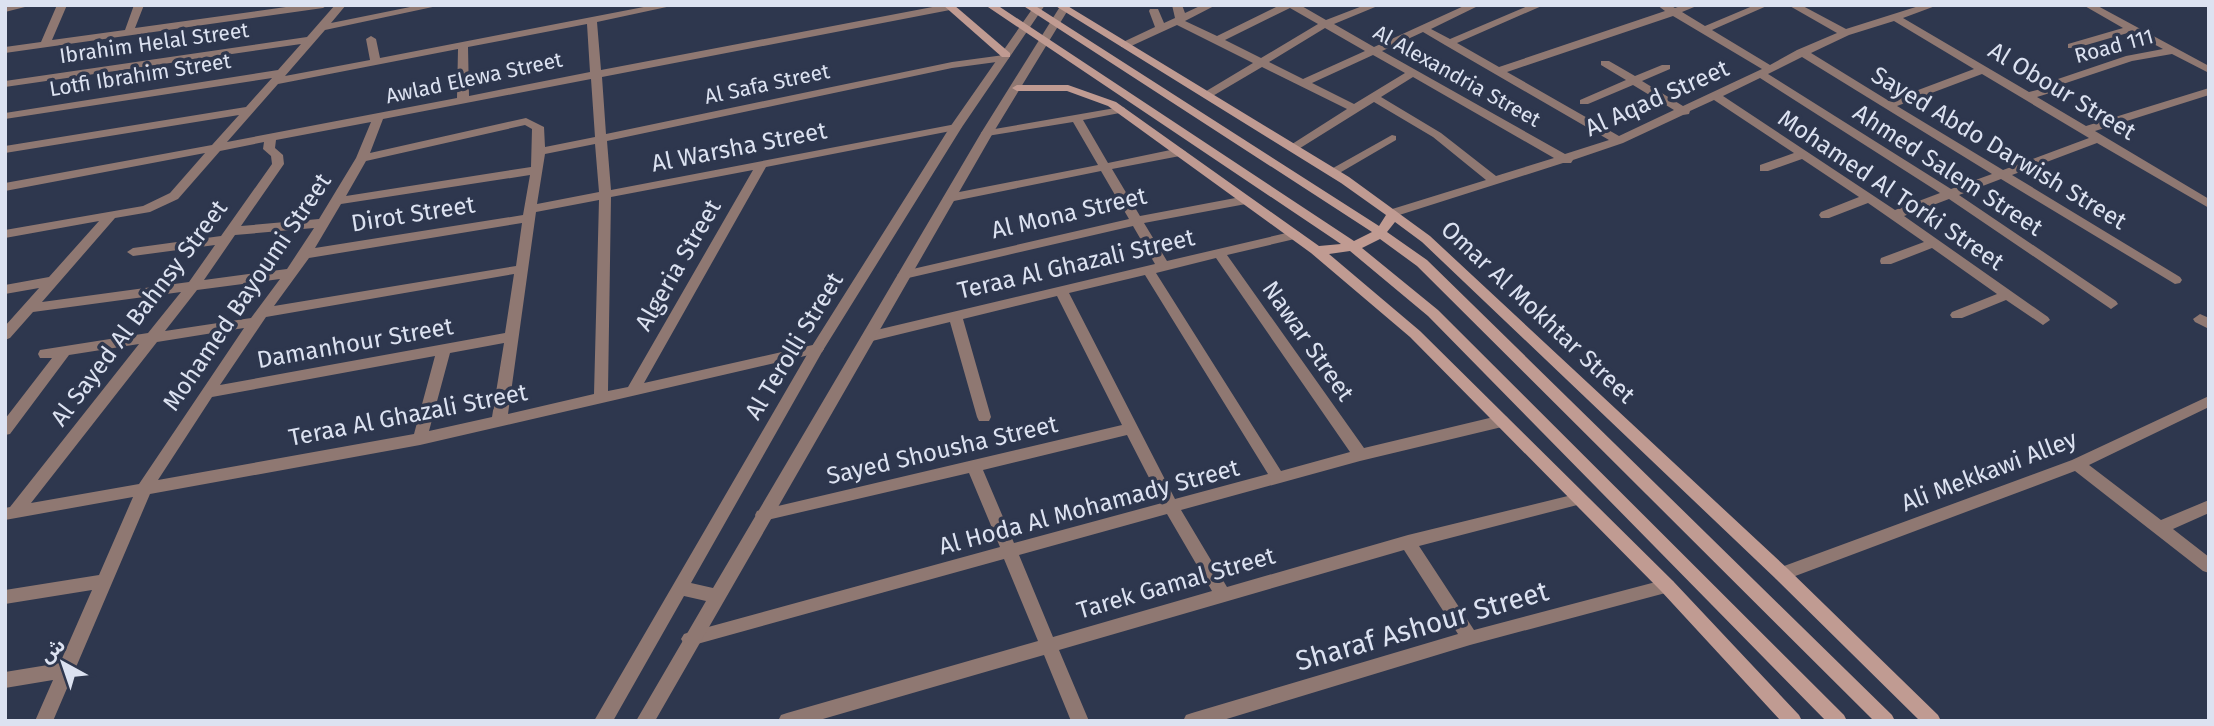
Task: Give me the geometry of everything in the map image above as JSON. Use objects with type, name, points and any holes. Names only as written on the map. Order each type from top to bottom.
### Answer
[{"type":"main road","points":[[990,5],[1341,239],[1393,278],[1433,313],[1838,721]]},
{"type":"main road","points":[[1027,5],[1356,215],[1422,263],[1886,721]]},
{"type":"main road","points":[[949,6],[1005,57]]},
{"type":"main road","name":"Omar Al Mokhtar Street","points":[[1063,6],[1332,172],[1393,213],[1473,280],[1933,721]]},
{"type":"main road","points":[[1090,94],[1091,84],[1106,68],[1136,61],[1152,62]]},
{"type":"main road","points":[[1017,88],[1055,86],[1090,94],[1121,110],[1316,250],[1415,334],[1667,586],[1793,721]]},
{"type":"main road","points":[[1316,250],[1361,244],[1383,231],[1393,213]]},
{"type":"street","points":[[5,9],[28,5]]},
{"type":"street","points":[[45,44],[62,5]]},
{"type":"street","points":[[129,32],[139,5]]},
{"type":"street","points":[[227,19],[231,5]]},
{"type":"street","points":[[5,50],[323,5]]},
{"type":"street","points":[[5,234],[146,209],[174,196],[307,40],[341,5]]},
{"type":"street","name":"Lotfi Ibrahim Street","points":[[5,116],[376,63],[671,5]]},
{"type":"street","name":"Al Terolli Street","points":[[603,721],[817,349],[956,127],[1040,5]]},
{"type":"street","points":[[1177,5],[1179,20]]},
{"type":"street","points":[[1125,45],[1211,5]]},
{"type":"street","points":[[1217,40],[1290,5]]},
{"type":"street","name":"Al Alexandria Street","points":[[1290,5],[1567,160]]},
{"type":"street","points":[[1208,95],[1325,24],[1375,5]]},
{"type":"street","points":[[1303,83],[1475,5]]},
{"type":"street","points":[[1449,43],[1539,5]]},
{"type":"street","name":"Ahmed Salem Street","points":[[1662,5],[1704,30],[1950,194],[2110,304]]},
{"type":"street","points":[[1498,71],[1694,5]]},
{"type":"street","points":[[1704,30],[1764,5]]},
{"type":"street","points":[[1793,5],[1845,33]]},
{"type":"street","name":"Al Aqad Street","points":[[1393,213],[1567,160],[1619,141],[1685,112],[1801,52],[1845,33],[1933,5]]},
{"type":"street","points":[[2088,5],[2209,71]]},
{"type":"street","points":[[319,28],[431,6]]},
{"type":"street","name":"Awlad Elewa Street","points":[[5,187],[270,139],[597,72],[949,6]]},
{"type":"street","points":[[645,721],[690,639],[1063,6]]},
{"type":"street","points":[[1154,11],[1161,29]]},
{"type":"street","name":"Al Obour Street","points":[[1893,16],[2209,204]]},
{"type":"street","points":[[1179,20],[1355,109]]},
{"type":"street","points":[[592,21],[605,194],[601,396]]},
{"type":"street","points":[[1423,28],[1619,141]]},
{"type":"street","points":[[2072,46],[2132,29]]},
{"type":"street","points":[[371,39],[376,63]]},
{"type":"street","name":"Ibrahim Helal Street","points":[[5,84],[307,40]]},
{"type":"street","points":[[463,46],[463,99]]},
{"type":"street","name":"Road 111","points":[[2028,96],[2130,58],[2172,51]]},
{"type":"street","name":"Sayed Abdo Darwish Street","points":[[1801,52],[2175,280]]},
{"type":"street","name":"Al Safa Street","points":[[539,152],[952,65],[1005,57]]},
{"type":"street","points":[[1605,63],[1685,112]]},
{"type":"street","points":[[1584,102],[1666,67]]},
{"type":"street","points":[[1888,105],[1984,69]]},
{"type":"street","points":[[1293,148],[1412,73]]},
{"type":"street","points":[[2085,130],[2209,91]]},
{"type":"street","name":"Mohamed Al Torki Street","points":[[1716,96],[1894,215],[2043,320]]},
{"type":"street","points":[[1373,97],[1437,135],[1496,181]]},
{"type":"street","points":[[5,150],[248,110]]},
{"type":"street","points":[[986,133],[1121,110]]},
{"type":"street","name":"Mohamed Bayoumi Street","points":[[44,721],[145,488],[258,317],[305,254],[362,158],[378,117]]},
{"type":"street","points":[[1076,118],[1136,221],[1156,268],[1278,478]]},
{"type":"street","points":[[362,158],[531,122],[538,127],[537,170],[499,422]]},
{"type":"street","name":"Al Warsha Street","points":[[530,213],[605,194],[956,127]]},
{"type":"street","points":[[1332,172],[1392,138]]},
{"type":"street","points":[[1894,215],[2099,138]]},
{"type":"street","name":"Al Sayed Al Bahnsy Street","points":[[10,513],[193,286],[278,164],[276,155],[269,149],[270,139]]},
{"type":"street","points":[[949,198],[1180,152]]},
{"type":"street","points":[[1764,168],[1803,154]]},
{"type":"street","name":"Algeria Street","points":[[634,388],[762,164]]},
{"type":"street","points":[[336,201],[537,170]]},
{"type":"street","points":[[1825,215],[1869,198]]},
{"type":"street","name":"Al Mona Street","points":[[904,275],[1136,221],[1246,200]]},
{"type":"street","name":"Dirot Street","points":[[305,254],[530,213]]},
{"type":"street","points":[[5,335],[112,214]]},
{"type":"street","points":[[133,252],[228,235],[323,223]]},
{"type":"street","name":"Teraa Al Ghazali Street","points":[[867,337],[1295,235]]},
{"type":"street","points":[[1886,261],[1934,243]]},
{"type":"street","name":"Nawar Street","points":[[1219,253],[1360,456]]},
{"type":"street","points":[[45,354],[521,269]]},
{"type":"street","points":[[30,308],[291,273]]},
{"type":"street","points":[[5,290],[53,281]]},
{"type":"street","points":[[1061,290],[1172,508],[1223,595]]},
{"type":"street","points":[[1957,315],[2006,295]]},
{"type":"street","points":[[955,316],[984,417]]},
{"type":"street","name":"Damanhour Street","points":[[208,393],[511,337]]},
{"type":"street","points":[[421,439],[444,349]]},
{"type":"street","name":"Teraa Al Ghazali Street","points":[[10,513],[421,439],[634,388],[817,349]]},
{"type":"street","points":[[5,430],[65,351]]},
{"type":"street","name":"Ali Mekkawi Alley","points":[[1782,574],[2077,464],[2209,401]]},
{"type":"street","name":"Al Hoda Al Mohamady Street","points":[[690,639],[1278,478],[1502,421]]},
{"type":"street","name":"Sayed Shousha Street","points":[[763,515],[1131,429]]},
{"type":"street","points":[[2077,464],[2209,566]]},
{"type":"street","points":[[974,467],[1080,721]]},
{"type":"street","name":"Tarek Gamal Street","points":[[787,721],[1408,542],[1580,499]]},
{"type":"street","points":[[2160,528],[2209,506]]},
{"type":"street","points":[[1408,542],[1470,638]]},
{"type":"street","points":[[5,597],[104,581]]},
{"type":"street","name":"Sharaf Ashour Street","points":[[1192,721],[1470,638],[1667,586]]},
{"type":"street","points":[[680,588],[716,596]]},
{"type":"street","points":[[5,680],[66,670]]}]
